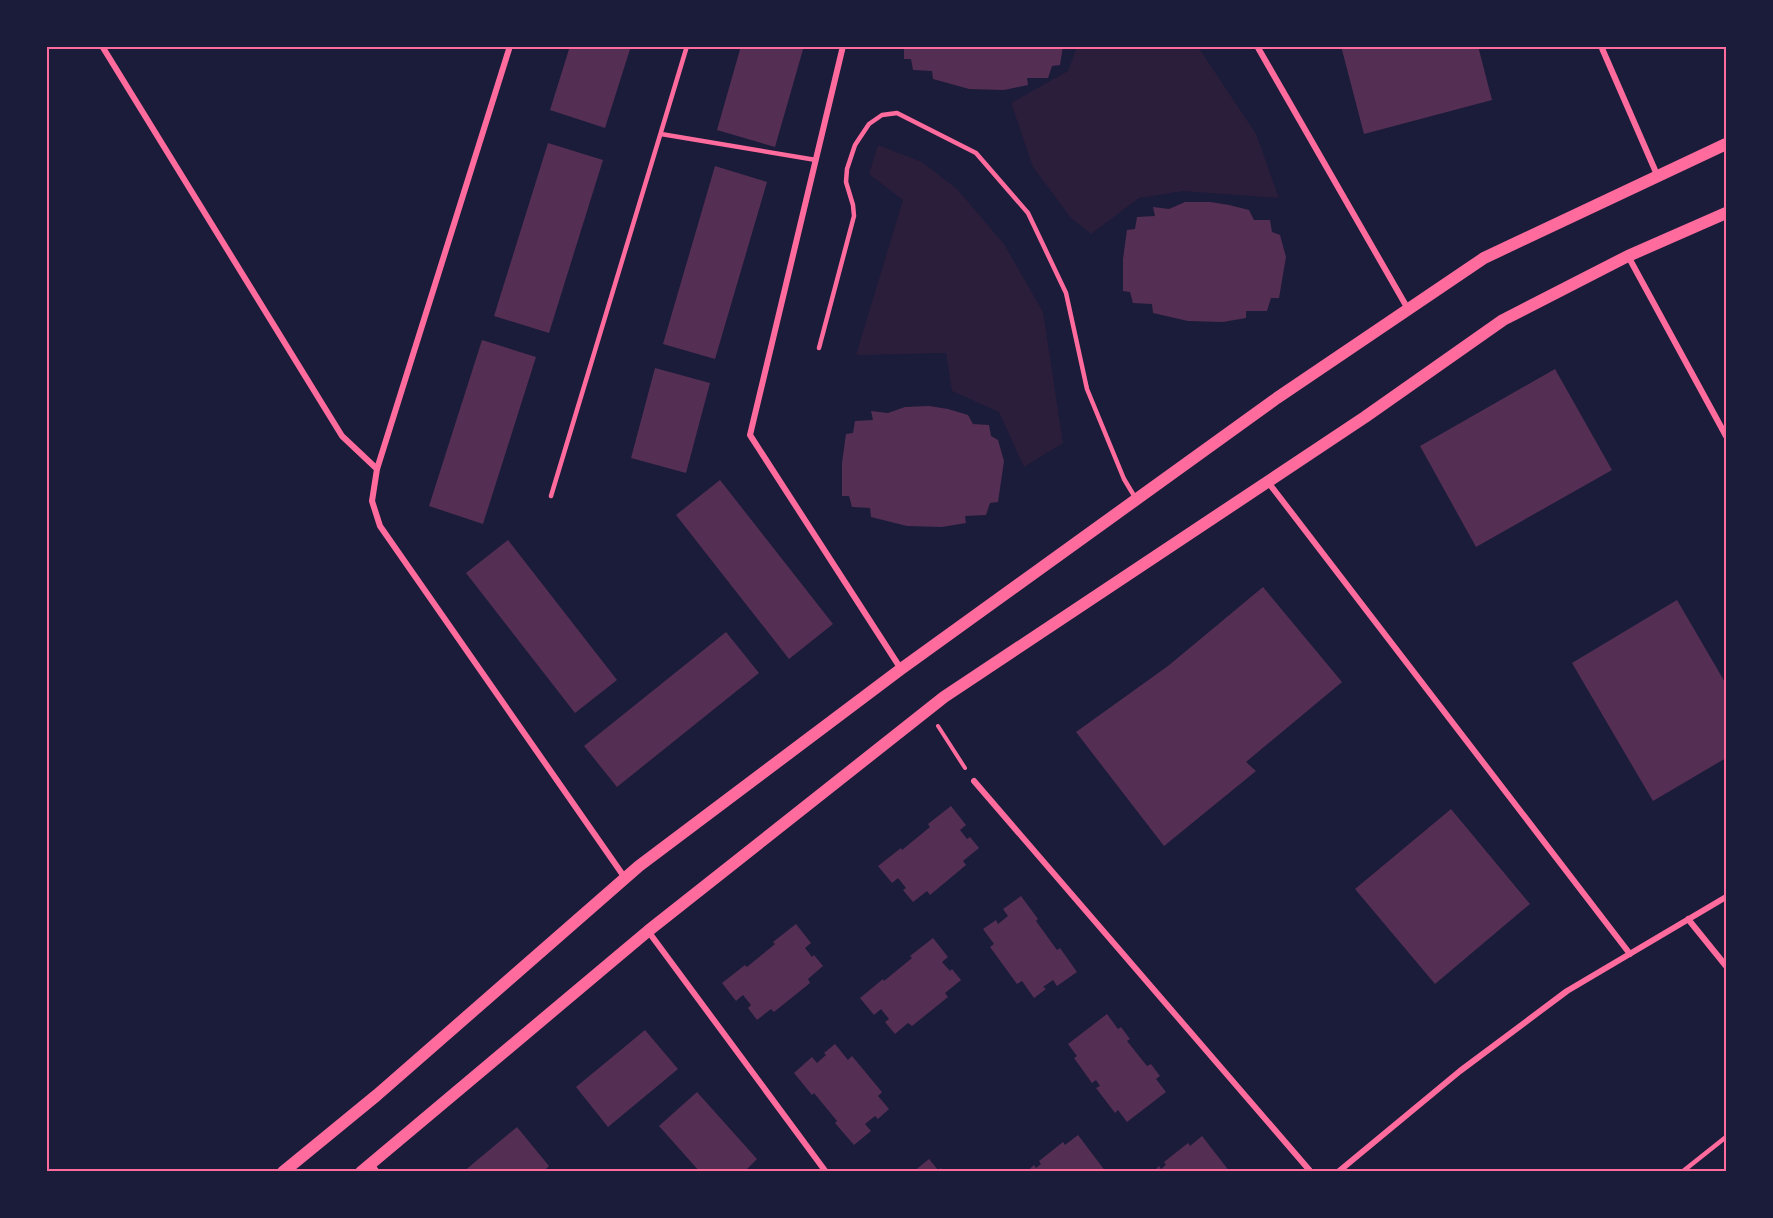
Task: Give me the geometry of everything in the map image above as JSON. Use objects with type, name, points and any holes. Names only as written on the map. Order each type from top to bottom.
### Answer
[{"type":"main road","points":[[283,1172],[377,1095],[625,878],[901,669],[1277,398],[1484,258],[1726,144]]},
{"type":"main road","points":[[369,1169],[648,931],[944,697],[1268,482],[1503,320],[1628,256],[1726,213]]},
{"type":"street","points":[[102,46],[342,436],[377,469]]},
{"type":"street","points":[[510,46],[377,469],[372,501],[380,526],[625,878]]},
{"type":"street","points":[[843,46],[750,435],[901,669]]},
{"type":"street","points":[[1257,46],[1408,309]]},
{"type":"street","points":[[1601,46],[1658,177]]},
{"type":"street","points":[[1628,256],[1726,436]]},
{"type":"street","points":[[1268,482],[1630,954]]},
{"type":"street","points":[[974,781],[1311,1172]]},
{"type":"street","points":[[1338,1172],[1487,1051],[1567,992],[1726,897]]},
{"type":"street","points":[[1688,919],[1726,966]]},
{"type":"street","points":[[648,931],[826,1172]]},
{"type":"lane","points":[[551,496],[687,46]]},
{"type":"lane","points":[[819,348],[854,216],[846,182],[850,157],[869,124],[882,115],[897,112],[976,153],[1028,213],[1066,293],[1087,389],[1124,479],[1136,499]]},
{"type":"lane","points":[[661,134],[816,160]]},
{"type":"lane","points":[[1682,1172],[1726,1137]]},
{"type":"path","points":[[927,710],[974,781]]},
{"type":"shaded area","points":[[1077,47],[1198,47],[1256,134],[1279,198],[1183,191],[1139,198],[1091,234],[1071,218],[1033,167],[1011,103],[1068,71]]},
{"type":"shaded area","points":[[878,145],[922,162],[957,189],[1004,244],[1043,312],[1063,443],[1024,467],[999,412],[952,391],[946,353],[856,355],[903,200],[869,174]]},
{"type":"building","points":[[570,46],[631,46],[605,128],[550,110]]},
{"type":"building","points":[[741,46],[804,46],[775,147],[717,130]]},
{"type":"building","points":[[904,46],[1063,46],[1060,65],[1052,66],[1048,78],[1027,78],[1028,85],[1004,90],[969,89],[933,79],[932,71],[913,70],[911,59],[904,59]]},
{"type":"building","points":[[1341,46],[1478,46],[1492,100],[1364,134]]},
{"type":"building","points":[[548,143],[603,160],[549,333],[494,316]]},
{"type":"building","points":[[715,166],[767,182],[715,359],[663,344]]},
{"type":"building","points":[[1185,202],[1229,205],[1249,210],[1254,220],[1270,220],[1272,232],[1280,235],[1286,257],[1279,298],[1271,298],[1267,311],[1246,311],[1246,318],[1223,322],[1188,321],[1153,313],[1152,304],[1133,303],[1130,292],[1123,291],[1123,259],[1127,230],[1135,229],[1137,217],[1155,216],[1153,207],[1169,209]]},
{"type":"building","points":[[482,340],[536,357],[483,524],[429,506]]},
{"type":"building","points":[[655,368],[710,383],[686,473],[631,458]]},
{"type":"building","points":[[1555,369],[1612,470],[1476,547],[1420,446]]},
{"type":"building","points":[[929,406],[968,415],[973,424],[989,425],[991,436],[998,440],[1004,461],[998,502],[990,503],[986,515],[965,516],[966,523],[942,527],[907,526],[871,517],[870,508],[852,507],[849,496],[842,496],[842,463],[846,434],[853,433],[855,421],[873,420],[871,411],[888,413],[905,407]]},
{"type":"building","points":[[720,480],[833,624],[789,659],[676,515]]},
{"type":"building","points":[[508,540],[617,680],[575,713],[466,573]]},
{"type":"building","points":[[1263,587],[1342,682],[1246,762],[1256,771],[1164,846],[1076,732],[1168,666]]},
{"type":"building","points":[[1677,600],[1726,684],[1726,758],[1653,801],[1572,663]]},
{"type":"building","points":[[726,632],[759,673],[617,787],[584,746]]},
{"type":"building","points":[[951,806],[966,825],[960,830],[979,848],[963,861],[966,865],[930,895],[927,891],[913,902],[903,890],[906,888],[898,878],[892,883],[878,866],[930,827],[928,824]]},
{"type":"building","points":[[1451,809],[1530,904],[1435,984],[1355,889]]},
{"type":"building","points":[[1021,896],[1057,950],[1060,948],[1077,972],[1057,986],[1053,980],[1034,998],[1022,981],[1017,984],[990,947],[994,944],[983,929],[996,920],[998,924],[1008,916],[1003,909]]},
{"type":"building","points":[[796,924],[811,943],[805,948],[823,966],[808,979],[810,983],[774,1012],[771,1009],[757,1020],[748,1008],[751,1005],[743,995],[736,1001],[722,983],[745,965],[747,967]]},
{"type":"building","points":[[933,938],[948,957],[942,962],[961,980],[945,993],[948,997],[912,1026],[908,1023],[895,1034],[885,1022],[889,1019],[881,1009],[874,1015],[860,998],[912,958],[910,956]]},
{"type":"building","points":[[1107,1014],[1118,1029],[1121,1027],[1130,1039],[1127,1041],[1147,1066],[1151,1064],[1160,1076],[1156,1079],[1166,1092],[1127,1122],[1118,1110],[1115,1113],[1096,1088],[1100,1086],[1096,1080],[1092,1083],[1074,1058],[1077,1056],[1068,1044]]},
{"type":"building","points":[[645,1030],[678,1069],[608,1127],[576,1087]]},
{"type":"building","points":[[835,1044],[848,1060],[852,1056],[882,1092],[878,1096],[889,1109],[878,1119],[875,1116],[865,1124],[871,1131],[854,1145],[814,1093],[812,1095],[794,1073],[812,1057],[817,1063]]},
{"type":"building","points":[[697,1092],[757,1159],[744,1172],[700,1172],[659,1126]]},
{"type":"building","points":[[517,1127],[549,1166],[543,1172],[463,1172]]},
{"type":"building","points":[[1078,1135],[1106,1172],[1026,1172],[1034,1165],[1036,1168],[1041,1164],[1039,1161],[1063,1142],[1065,1145]]},
{"type":"building","points":[[1202,1136],[1230,1172],[1153,1172],[1159,1166],[1161,1169],[1166,1165],[1164,1162],[1188,1143],[1190,1146]]},
{"type":"building","points":[[929,1159],[938,1170],[941,1168],[944,1172],[913,1172]]}]
